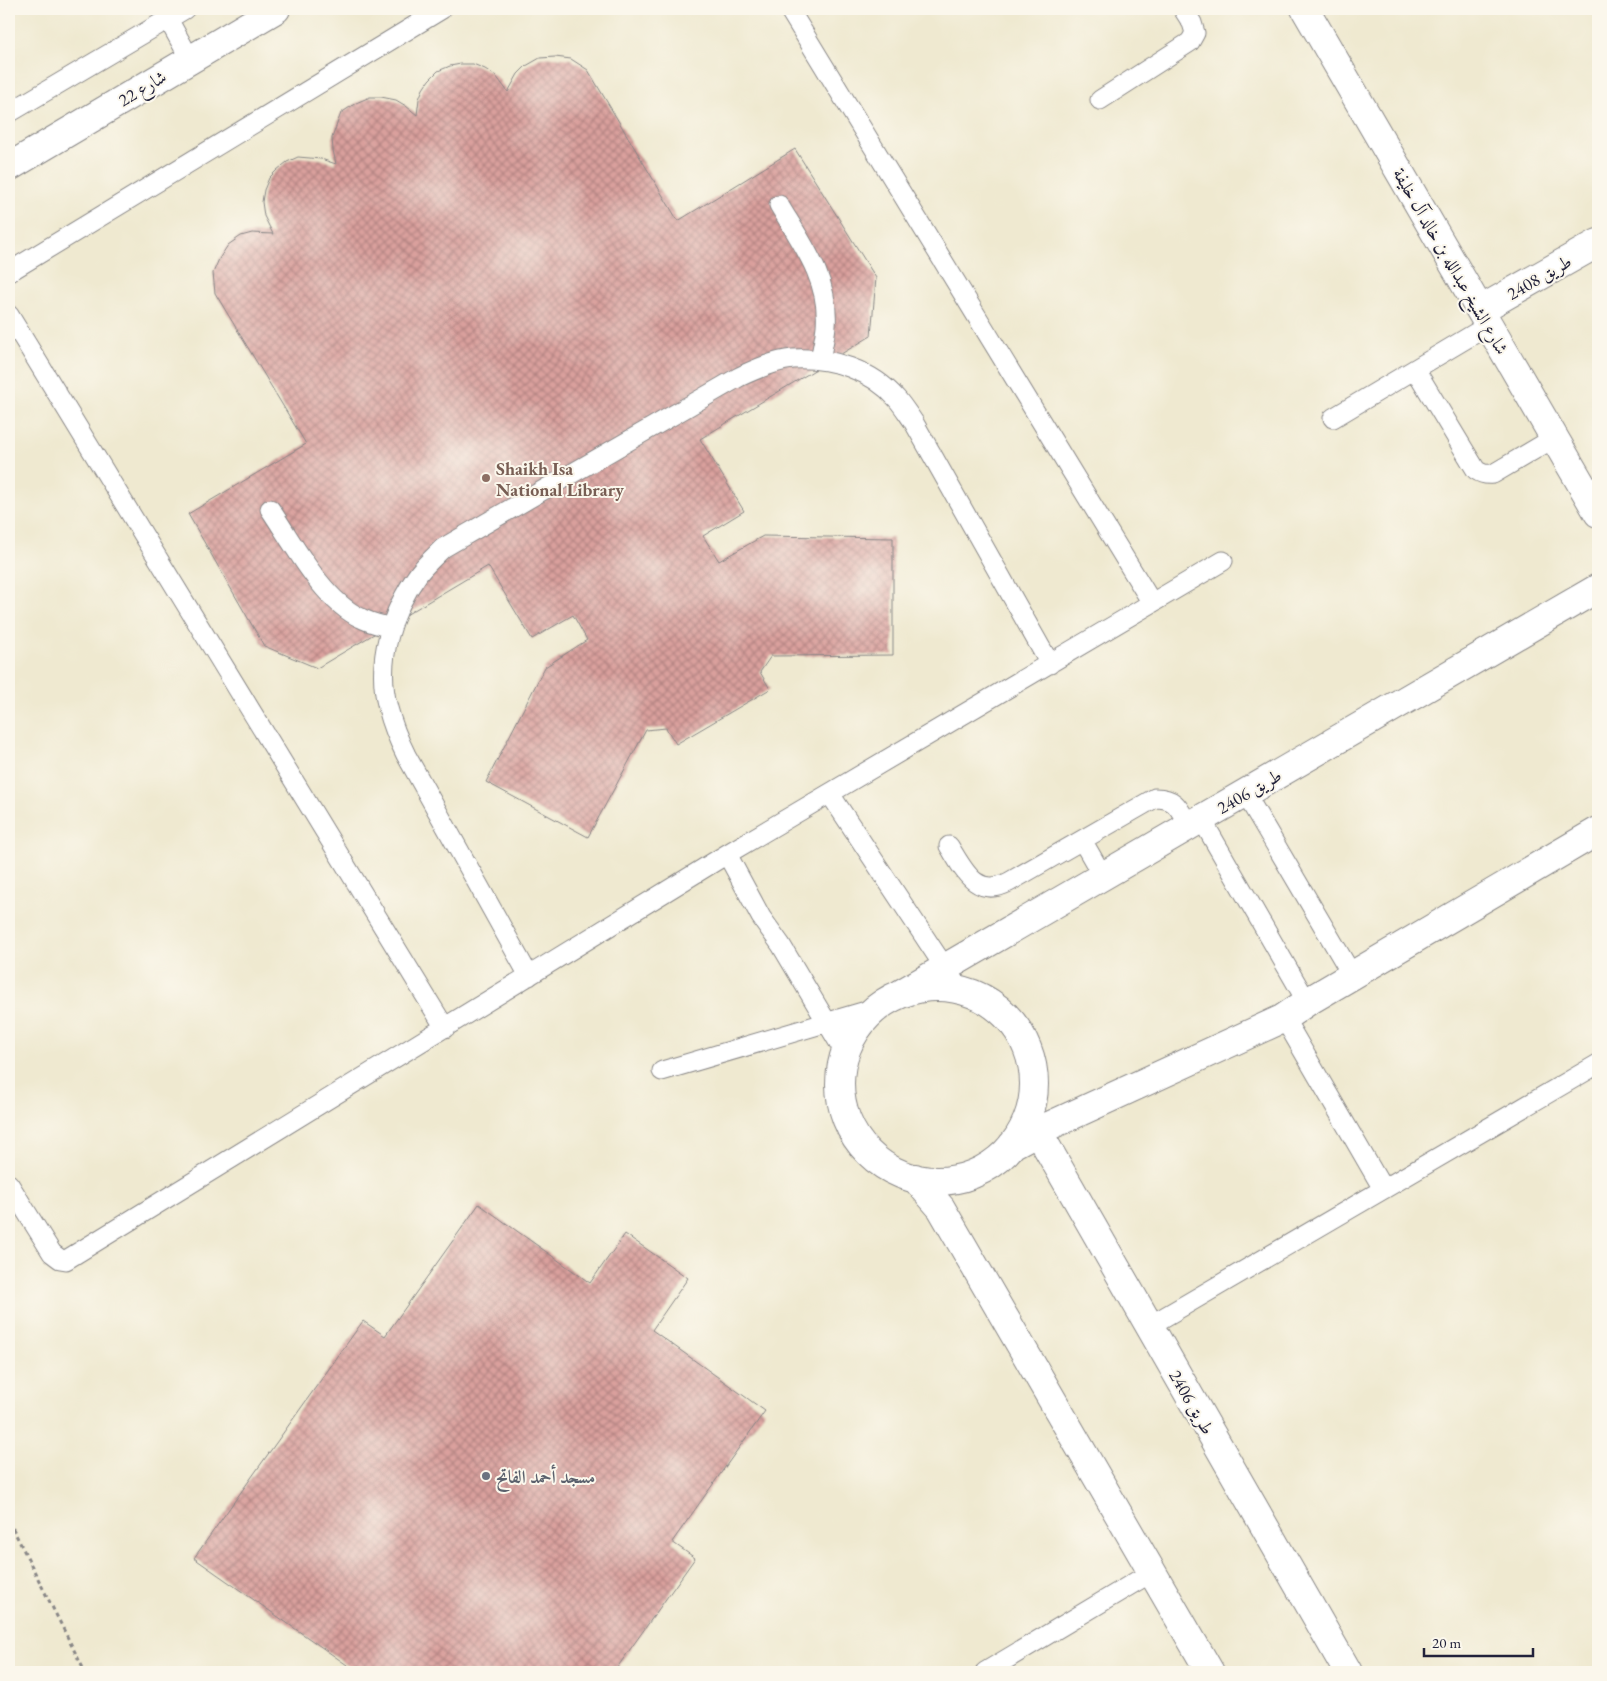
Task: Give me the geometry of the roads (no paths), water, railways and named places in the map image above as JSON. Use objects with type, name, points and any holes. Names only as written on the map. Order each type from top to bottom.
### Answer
[{"type":"street","name":"شارع 22","points":[[9,167],[276,9]]},
{"type":"street","name":"شارع الشيخ عبدالله بن خالد آل خليفة","points":[[1305,9],[1598,513]]},
{"type":"street","name":"طريق 2408","points":[[1484,318],[1598,243]]},
{"type":"street","name":"طريق 2406","points":[[952,978],[1102,875],[1598,588]]},
{"type":"street","points":[[1033,1123],[1034,1088],[1032,1062],[1022,1036],[1006,1015],[984,998],[952,978],[930,987],[900,994],[876,1008],[857,1028],[845,1053],[839,1085],[845,1117],[861,1145],[885,1166],[915,1178],[942,1181],[968,1176],[992,1163],[1033,1123],[1282,1019],[1352,975],[1598,831]]},
{"type":"street","name":"طريق 2406","points":[[1033,1123],[1348,1672]]},
{"type":"street","points":[[915,1178],[941,1208],[1210,1672]]},
{"type":"lane","points":[[9,113],[186,9]]},
{"type":"lane","points":[[9,272],[442,9]]},
{"type":"lane","points":[[789,9],[1152,603]]},
{"type":"lane","points":[[1100,100],[1190,42],[1195,33],[1184,9]]},
{"type":"lane","points":[[168,19],[190,59]]},
{"type":"lane","points":[[779,205],[810,257],[818,273],[823,290],[826,325],[820,360]]},
{"type":"lane","points":[[9,315],[445,1028]]},
{"type":"lane","points":[[1333,418],[1415,369],[1484,318]]},
{"type":"lane","points":[[529,976],[406,754],[395,731],[387,706],[384,680],[385,654],[391,628],[402,598],[420,571],[443,548],[739,377],[765,365],[792,359],[820,360],[848,366],[874,379],[897,398],[913,421],[1050,664]]},
{"type":"lane","points":[[1415,369],[1476,470],[1480,473],[1486,475],[1493,474],[1554,438]]},
{"type":"lane","points":[[270,509],[313,573],[334,599],[347,610],[361,618],[391,628]]},
{"type":"lane","points":[[9,1184],[52,1253],[60,1259],[66,1260],[727,854],[1223,561]]},
{"type":"lane","points":[[1245,793],[1352,975]]},
{"type":"lane","points":[[830,794],[952,978]]},
{"type":"lane","points":[[949,846],[974,882],[993,888],[1009,882],[1155,798],[1170,800],[1195,822],[1307,1002]]},
{"type":"lane","points":[[1082,840],[1102,875]]},
{"type":"lane","points":[[727,854],[761,917],[782,946],[845,1053]]},
{"type":"lane","points":[[662,1070],[876,1008]]},
{"type":"lane","points":[[1282,1019],[1291,1030],[1383,1189]]},
{"type":"lane","points":[[1149,1326],[1598,1064]]},
{"type":"lane","points":[[984,1672],[1152,1572]]},
{"type":"place","name":"Shaikh Isa National Library","points":[[486,478]]},
{"type":"place","name":"مسجد أحمد الفاتح","points":[[486,1476]]}]
